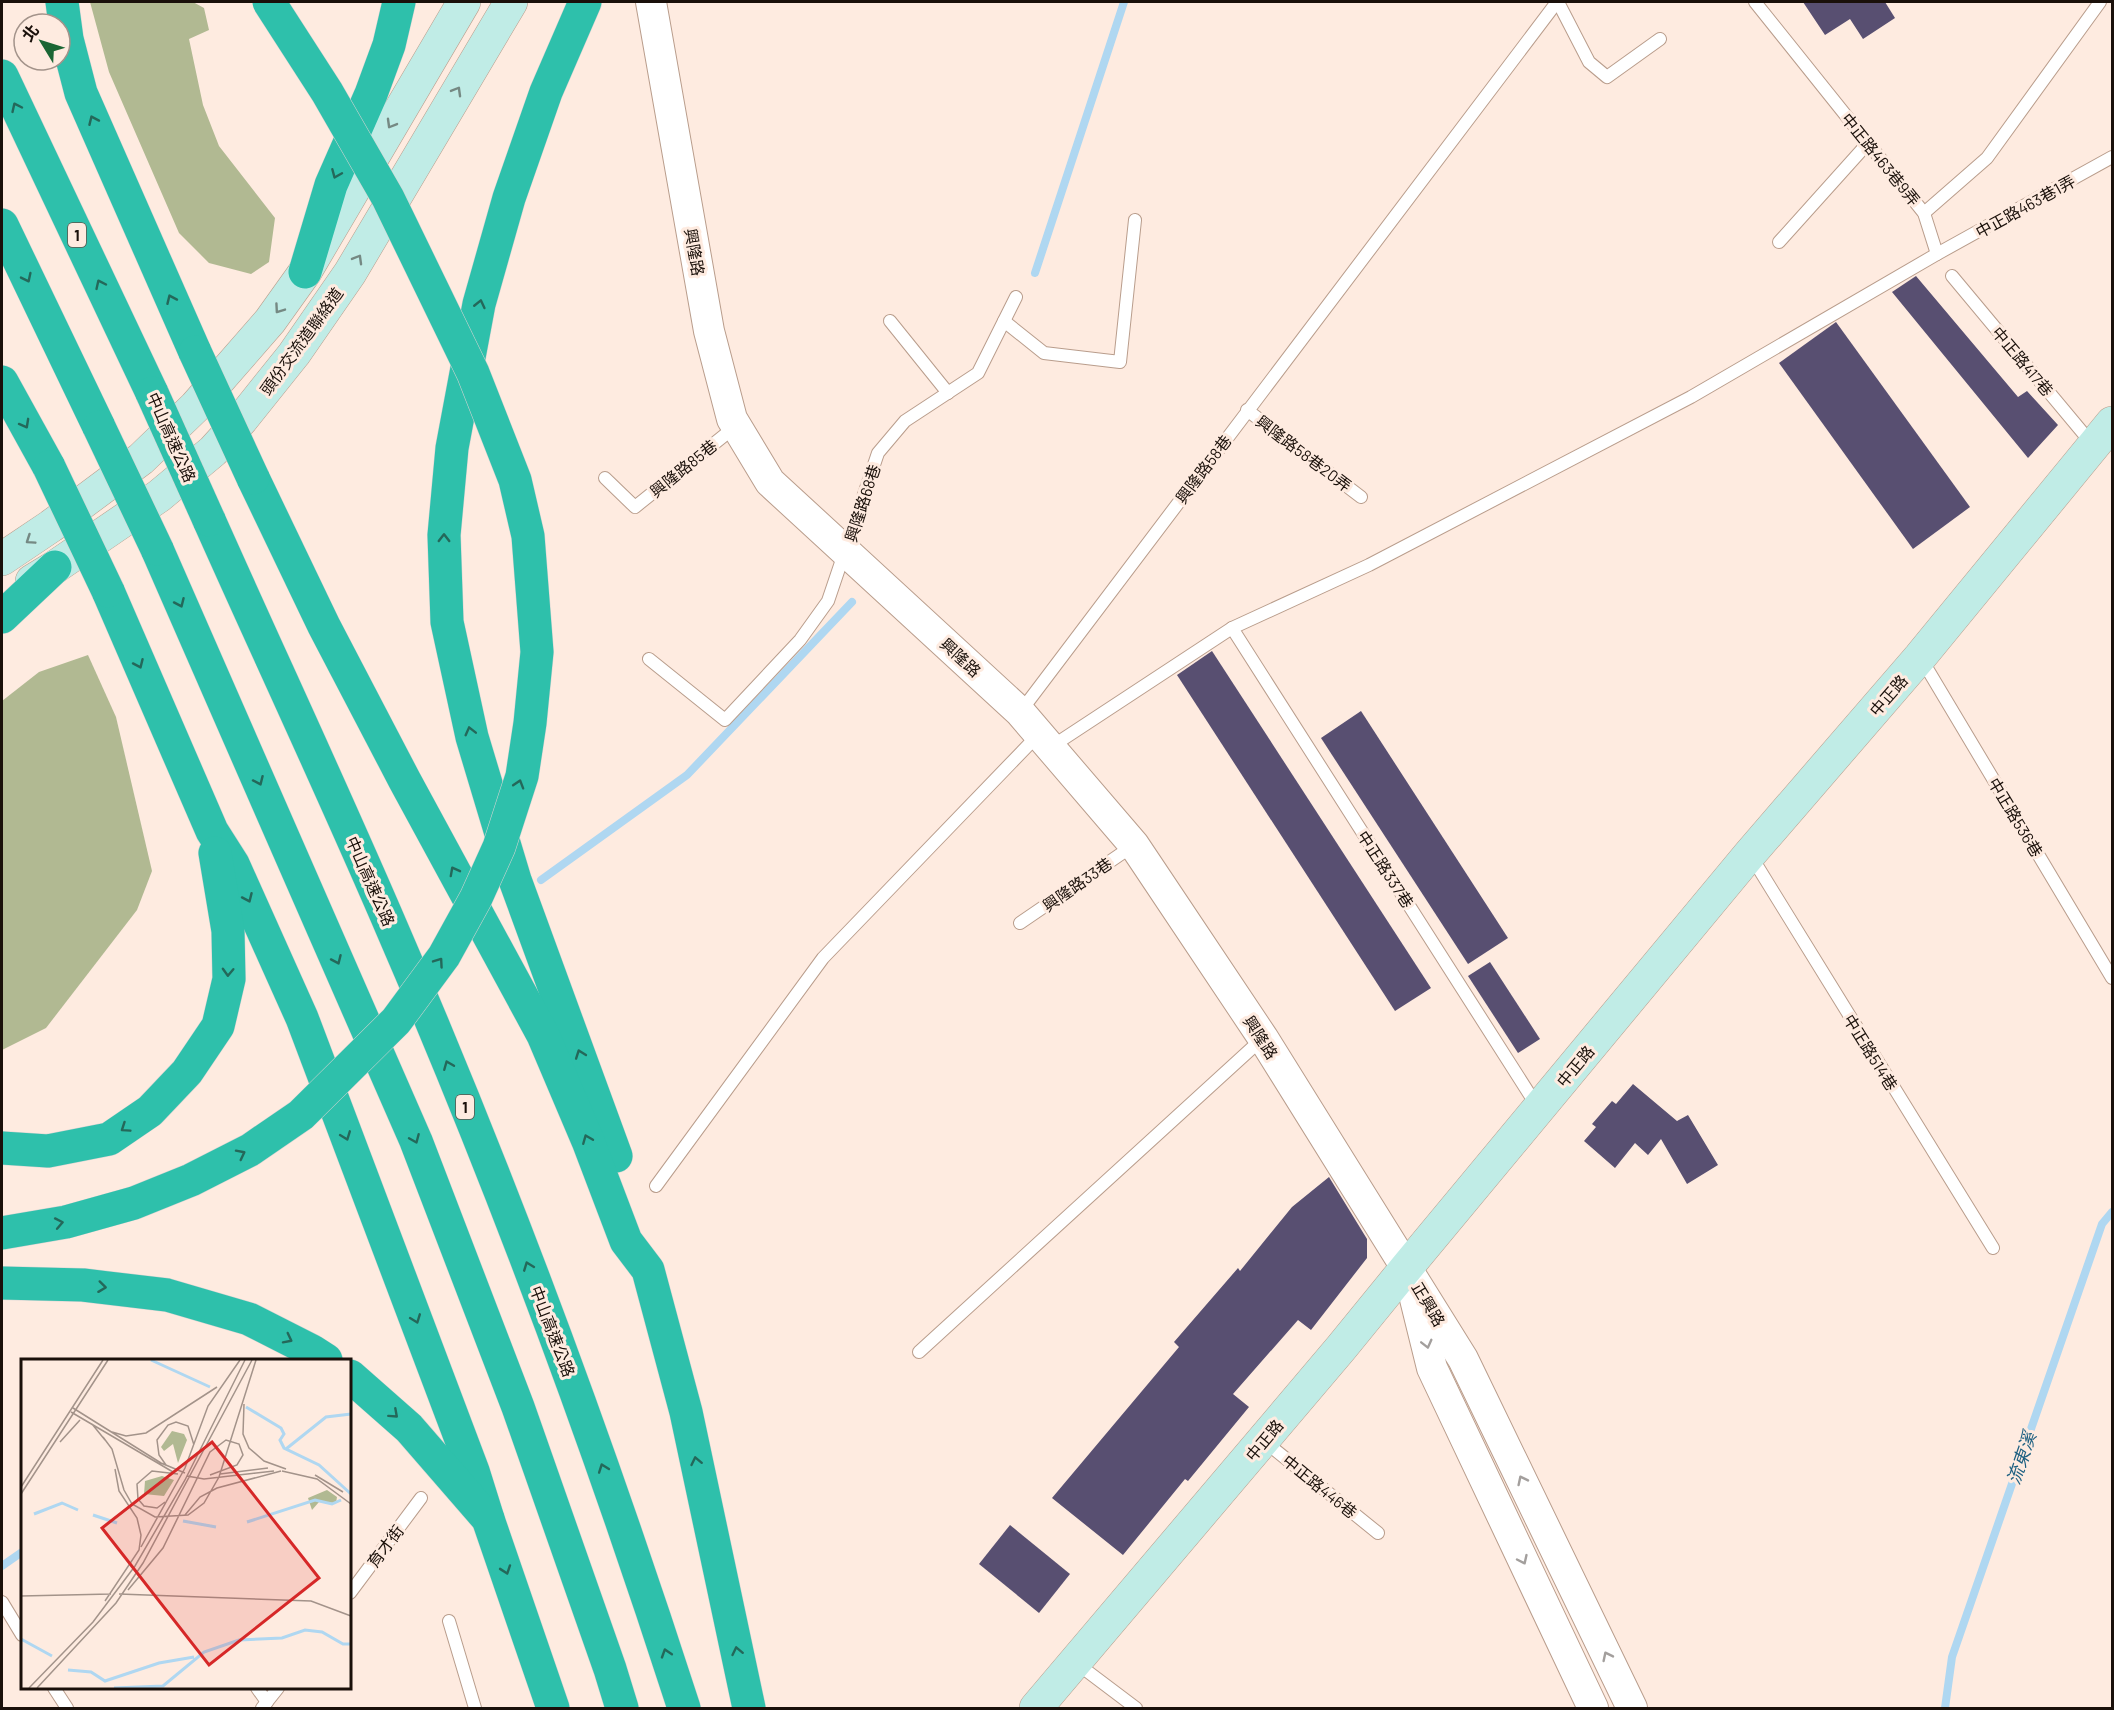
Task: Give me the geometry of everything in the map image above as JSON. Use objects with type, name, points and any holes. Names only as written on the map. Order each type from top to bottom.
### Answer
[{"type":"highway","points":[[62,2],[67,39],[81,93],[253,478],[324,626],[543,1035],[588,1141],[626,1241],[648,1270]]},
{"type":"highway","points":[[2,1233],[66,1222],[134,1203],[191,1180],[249,1150],[301,1115],[396,1021],[444,956],[476,898],[499,847],[522,776],[537,652],[528,536],[515,480],[473,373],[388,198],[327,92],[269,2]]},
{"type":"highway","points":[[305,272],[332,185],[371,94],[389,45],[399,2]]},
{"type":"highway","points":[[583,6],[538,113],[509,198],[479,304],[452,448],[444,535],[447,622],[472,737],[512,869],[597,1100],[642,1231],[648,1270],[686,1412],[749,1708]]},
{"type":"highway","name":"中山高速公路","points":[[2,76],[152,393],[394,931],[486,1157],[566,1366],[640,1573],[684,1708]]},
{"type":"highway","points":[[2,225],[157,549],[416,1141],[518,1407],[622,1708]]},
{"type":"highway","points":[[2,382],[49,466],[108,591],[212,831],[233,864],[302,1018],[465,1449],[553,1708]]},
{"type":"highway","points":[[2,617],[55,567]]},
{"type":"highway","points":[[2,1148],[48,1151],[109,1139],[150,1111],[187,1072],[218,1026],[229,979],[228,931],[212,831]]},
{"type":"highway","points":[[2,1283],[83,1285],[166,1295],[249,1319],[324,1359]]},
{"type":"highway","points":[[351,1377],[409,1428],[488,1519]]},
{"type":"main road","points":[[2,559],[51,526],[141,459],[195,407],[270,321],[305,272],[464,2]]},
{"type":"main road","name":"頭份交流道聯絡道","points":[[2,598],[55,567],[159,496],[213,451],[242,419],[294,354],[350,273],[511,2]]},
{"type":"main road","name":"中正路","points":[[1036,1708],[1263,1440],[1749,855],[1920,657],[2103,434]]},
{"type":"street","name":"興隆路","points":[[651,2],[709,331],[732,419],[736,426],[770,482],[1037,731],[1134,845],[1263,1038],[1407,1267]]},
{"type":"street","name":"正興路","points":[[1407,1267],[1432,1368],[1593,1708]]},
{"type":"street","name":"正興路","points":[[1407,1267],[1463,1359],[1632,1708]]},
{"type":"lane","points":[[1558,2],[1588,62],[1607,77],[1660,39]]},
{"type":"lane","name":"興隆路58巷","points":[[1037,731],[1247,410],[1558,2]]},
{"type":"lane","name":"中正路463巷9弄","points":[[1755,2],[1924,213],[1987,158],[2100,2]]},
{"type":"lane","points":[[1779,242],[1868,143]]},
{"type":"lane","name":"中正路463巷1弄","points":[[1037,731],[1232,628],[1370,565],[1691,397],[1936,254],[2112,157]]},
{"type":"lane","points":[[1924,213],[1936,254]]},
{"type":"lane","points":[[1004,321],[1044,354],[1120,362],[1136,220]]},
{"type":"lane","name":"中正路417巷","points":[[1952,276],[2103,434]]},
{"type":"lane","name":"興隆路68巷","points":[[649,659],[726,720],[800,640],[828,601],[878,453],[905,421],[978,373],[1016,297]]},
{"type":"lane","points":[[890,321],[948,393]]},
{"type":"lane","name":"興隆路58巷20弄","points":[[1247,410],[1361,496]]},
{"type":"lane","name":"興隆路85巷","points":[[605,478],[635,507],[736,426]]},
{"type":"lane","name":"中正路337巷","points":[[1232,628],[1539,1109]]},
{"type":"lane","name":"中正路536巷","points":[[1920,657],[2112,978]]},
{"type":"lane","points":[[656,1186],[823,958],[1037,731]]},
{"type":"lane","name":"興隆路33巷","points":[[1020,924],[1134,845]]},
{"type":"lane","name":"中正路514巷","points":[[1749,855],[1993,1248]]},
{"type":"lane","points":[[919,1352],[1263,1038]]},
{"type":"lane","name":"中正路446巷","points":[[1263,1440],[1377,1533]]},
{"type":"lane","name":"育才街","points":[[351,1585],[421,1498]]},
{"type":"lane","points":[[2,1602],[21,1633]]},
{"type":"lane","points":[[449,1621],[475,1708]]},
{"type":"lane","points":[[1075,1662],[1137,1708]]},
{"type":"lane","points":[[55,1689],[67,1708]]},
{"type":"lane","points":[[257,1689],[265,1705],[277,1689]]},
{"type":"green space","points":[[90,2],[193,2],[204,8],[209,30],[189,39],[203,105],[219,146],[275,218],[269,262],[251,274],[209,263],[179,233],[109,72]]},
{"type":"green space","points":[[88,655],[116,717],[152,871],[137,910],[46,1028],[2,1050],[2,701],[39,672]]},
{"type":"building","points":[[1803,2],[1885,2],[1895,18],[1863,39],[1850,19],[1825,35]]},
{"type":"building","points":[[1916,276],[2018,397],[2027,391],[2058,425],[2028,458],[1892,292]]},
{"type":"building","points":[[1836,322],[1970,507],[1913,549],[1779,363]]},
{"type":"building","points":[[1212,651],[1431,988],[1395,1011],[1177,675]]},
{"type":"building","points":[[1361,711],[1508,938],[1468,964],[1321,738]]},
{"type":"building","points":[[1490,962],[1540,1039],[1518,1053],[1468,976]]},
{"type":"building","points":[[1633,1084],[1677,1121],[1688,1115],[1718,1165],[1687,1184],[1661,1139],[1648,1155],[1635,1143],[1615,1168],[1584,1141],[1596,1127],[1592,1124],[1612,1101],[1616,1104]]},
{"type":"building","points":[[1329,1177],[1367,1239],[1367,1258],[1311,1330],[1298,1320],[1233,1394],[1249,1407],[1188,1481],[1185,1479],[1123,1555],[1052,1498],[1179,1347],[1174,1342],[1238,1268],[1240,1271],[1292,1207]]},
{"type":"building","points":[[1010,1525],[1070,1574],[1039,1613],[979,1564]]},
{"type":"waterway","points":[[1035,273],[1124,2]]},
{"type":"waterway","points":[[541,880],[687,775],[852,602]]},
{"type":"waterway","name":"流東溪","points":[[1945,1708],[1952,1657],[2102,1224],[2112,1212]]},
{"type":"waterway","points":[[2,1566],[21,1553]]}]
